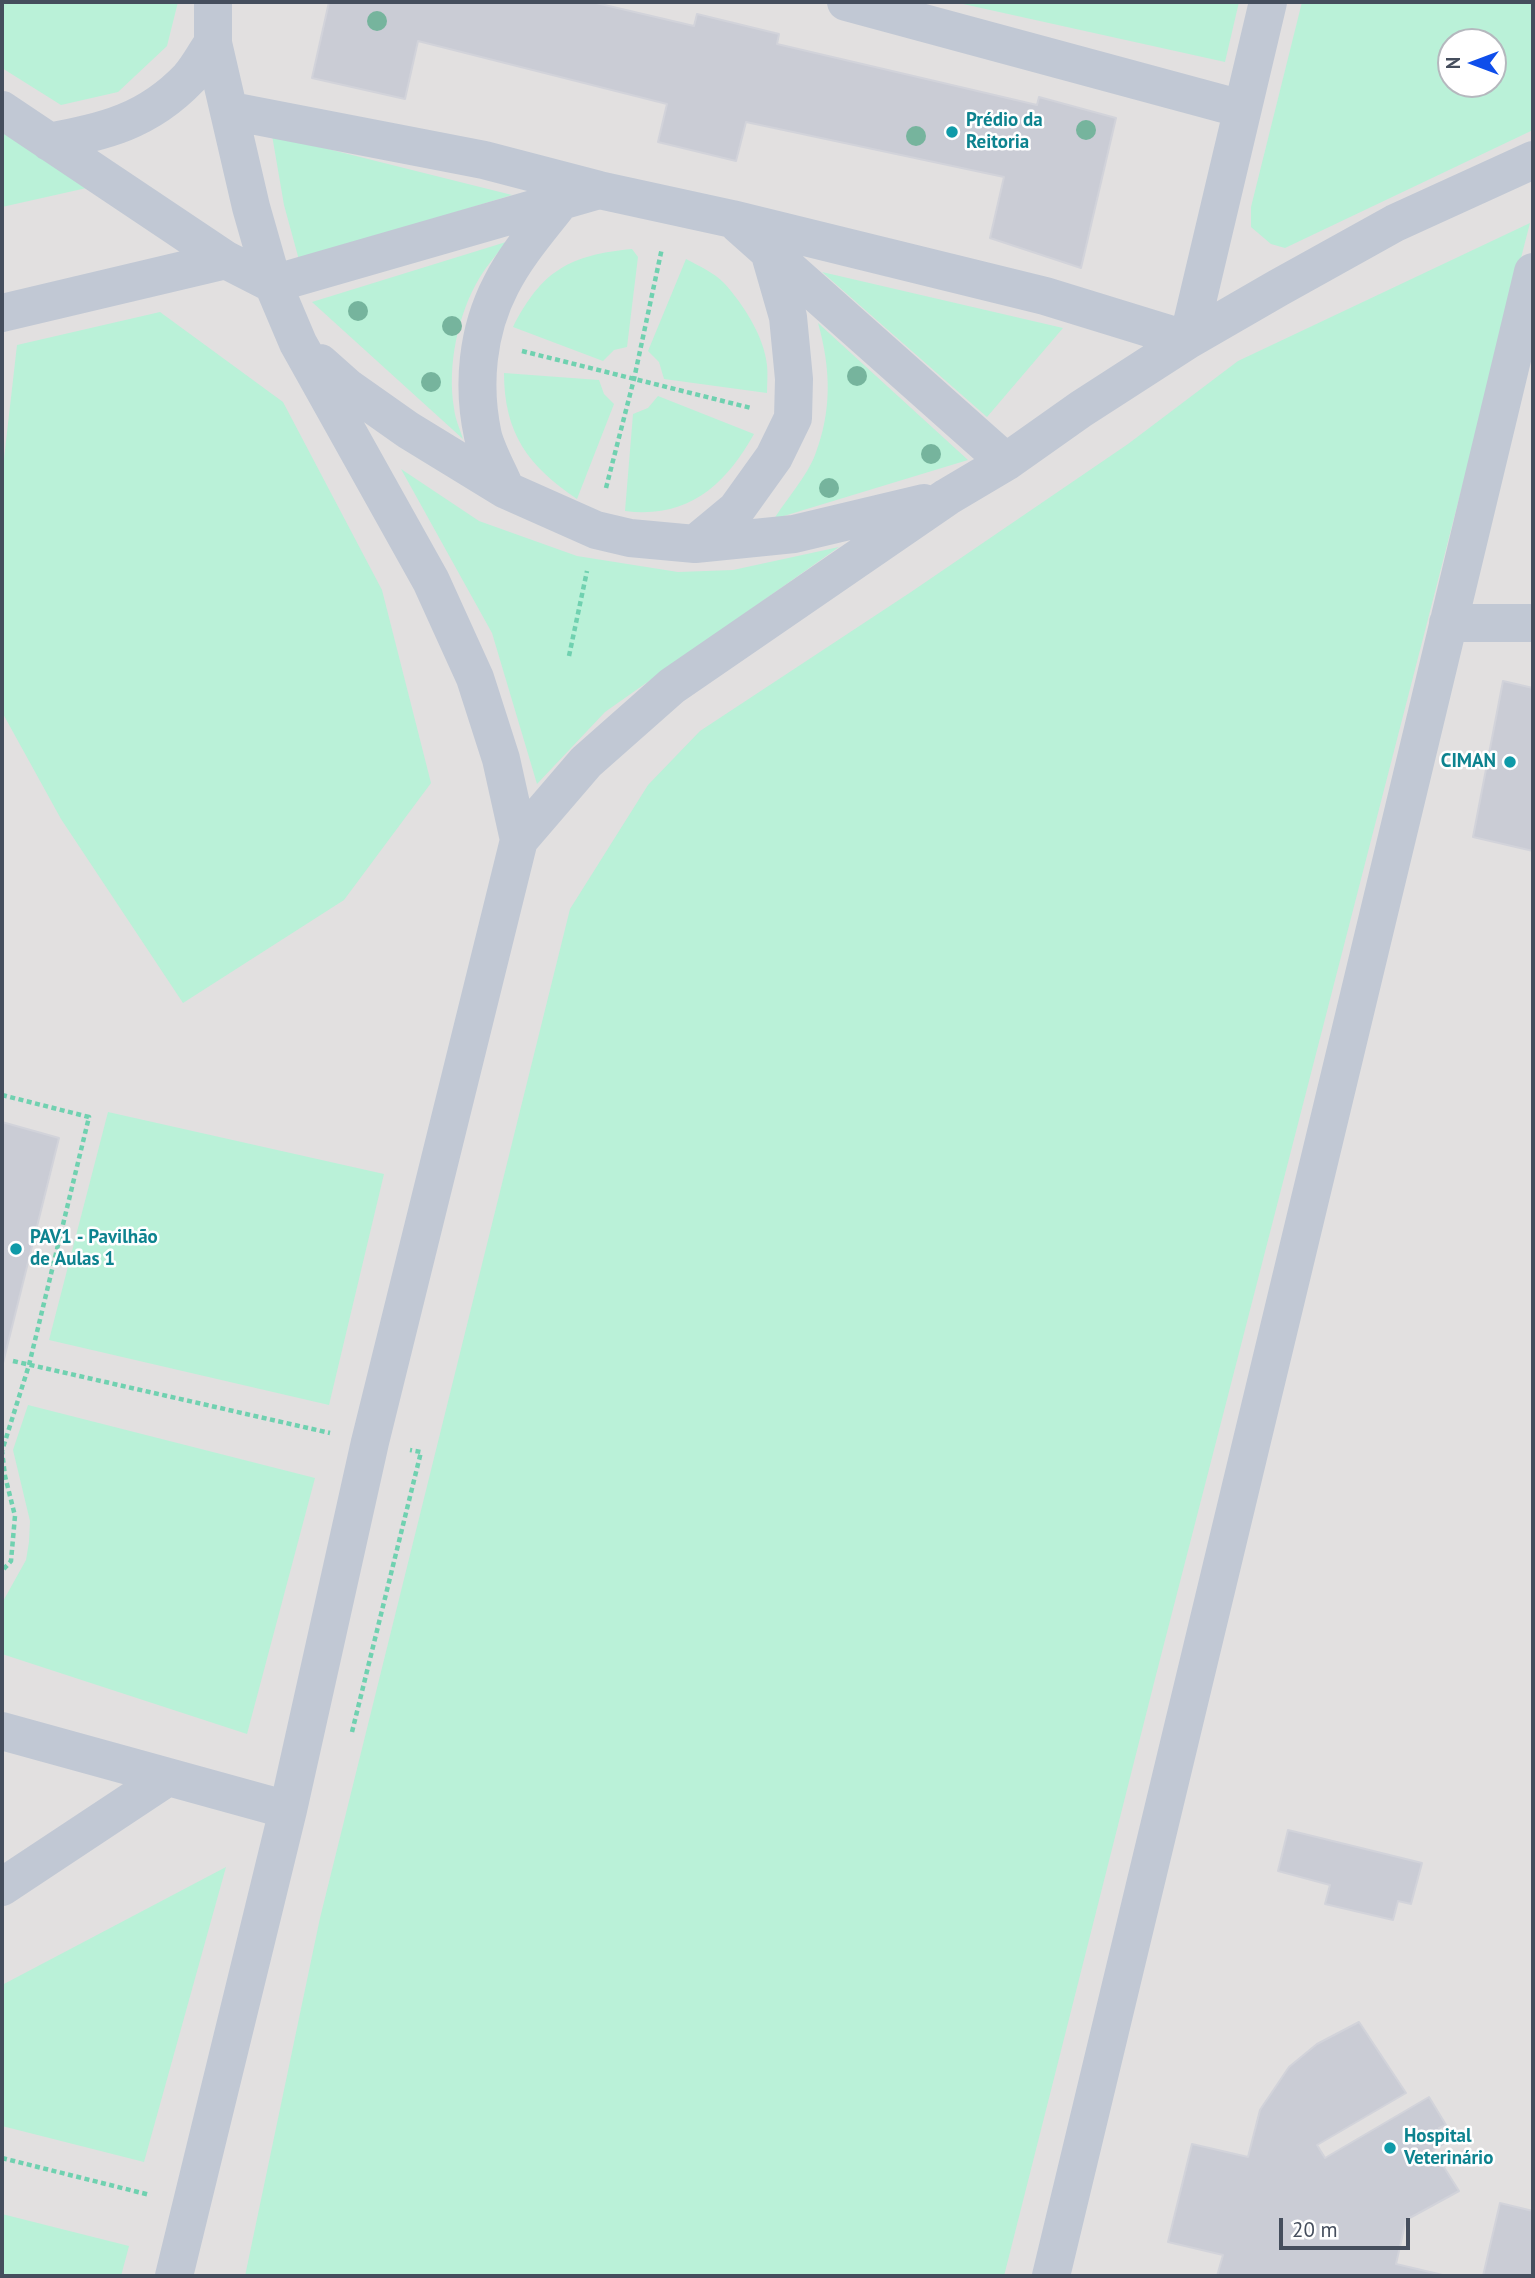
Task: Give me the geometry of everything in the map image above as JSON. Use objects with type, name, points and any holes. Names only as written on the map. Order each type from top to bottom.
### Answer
[{"type":"lane","points":[[174,2276],[288,1810],[370,1442],[519,840],[501,758],[475,678],[431,581],[298,343],[273,284],[251,207],[231,111],[213,43],[213,2]]},
{"type":"lane","points":[[846,2],[1242,109]]},
{"type":"lane","points":[[1188,340],[1268,2]]},
{"type":"lane","points":[[49,142],[102,132],[131,122],[189,78],[213,43]]},
{"type":"lane","points":[[2,110],[226,260],[273,284],[599,190]]},
{"type":"lane","points":[[231,111],[484,160],[599,190],[732,219],[1045,296],[1188,340]]},
{"type":"lane","points":[[519,840],[586,762],[673,686],[947,497],[1188,340],[1395,223],[1533,160]]},
{"type":"lane","points":[[506,490],[484,438],[477,387],[481,341],[500,285],[559,202]]},
{"type":"lane","points":[[732,219],[1006,461]]},
{"type":"lane","points":[[695,544],[736,510],[774,457],[793,418],[794,379],[788,317],[769,251]]},
{"type":"lane","points":[[2,313],[226,260]]},
{"type":"lane","points":[[1051,2276],[1533,272]]},
{"type":"lane","points":[[298,343],[347,387],[408,430],[506,490],[596,530],[630,538],[695,544],[794,534],[947,497]]},
{"type":"lane","points":[[1448,623],[1533,623]]},
{"type":"lane","points":[[5,1735],[288,1810]]},
{"type":"lane","points":[[2,1887],[168,1777]]},
{"type":"path","points":[[634,379],[669,205]]},
{"type":"path","points":[[481,341],[793,418]]},
{"type":"path","points":[[2,1095],[89,1117],[29,1365],[2,1451],[15,1516],[12,1561],[2,1571]]},
{"type":"path","points":[[13,1361],[421,1452]]},
{"type":"path","points":[[2,2158],[192,2205]]},
{"type":"shaded area","points":[[2,2],[1533,2],[1533,2276],[2,2276]]},
{"type":"green space","points":[[2,2],[178,2],[167,46],[118,92],[61,105],[2,68]]},
{"type":"green space","points":[[954,2],[1239,2],[1225,62]]},
{"type":"green space","points":[[1302,2],[1533,2],[1533,130],[1285,248],[1271,244],[1251,227],[1251,207]]},
{"type":"green space","points":[[2,126],[100,185],[2,207]]},
{"type":"green space","points":[[272,135],[512,195],[299,260],[284,205]]},
{"type":"green space","points":[[1530,223],[1004,2276],[245,2276],[320,1918],[570,909],[648,785],[700,731],[1128,444],[1238,361]]},
{"type":"green space","points":[[506,242],[472,291],[456,340],[452,392],[455,416],[463,439],[312,302]]},
{"type":"green space","points":[[632,249],[638,257],[627,347],[614,350],[603,361],[513,327],[535,292],[560,269],[591,256]]},
{"type":"green space","points":[[686,259],[711,272],[724,283],[752,321],[765,354],[767,393],[664,379],[659,362],[648,351]]},
{"type":"green space","points":[[822,272],[1063,328],[987,417]]},
{"type":"green space","points":[[160,312],[283,402],[382,590],[431,783],[344,900],[183,1003],[61,819],[2,712],[2,476],[17,345]]},
{"type":"green space","points":[[818,323],[968,460],[774,519],[802,479],[821,439],[828,390]]},
{"type":"green space","points":[[504,373],[599,380],[604,394],[614,404],[577,499],[545,474],[522,446],[509,413]]},
{"type":"green space","points":[[658,396],[754,434],[730,469],[702,495],[667,510],[625,511],[633,414],[648,408]]},
{"type":"green space","points":[[401,469],[479,521],[577,556],[678,572],[733,570],[839,547],[605,712],[537,784],[492,633]]},
{"type":"green space","points":[[108,1112],[384,1174],[329,1405],[49,1340]]},
{"type":"green space","points":[[28,1405],[315,1478],[247,1734],[2,1654],[2,1603],[26,1560],[29,1542],[30,1521],[13,1450]]},
{"type":"green space","points":[[226,1867],[144,2162],[2,2126],[2,1985]]},
{"type":"green space","points":[[2,2214],[129,2246],[121,2276],[2,2276]]},
{"type":"building","name":"Prédio da Reitoria","points":[[329,2],[592,2],[694,26],[697,14],[779,34],[777,44],[1037,105],[1039,97],[1116,118],[1081,268],[990,238],[1004,177],[746,122],[736,161],[658,142],[667,104],[418,41],[405,99],[312,78]]},
{"type":"building","name":"CIMAN","points":[[1503,681],[1533,688],[1533,851],[1473,837]]},
{"type":"building","name":"PAV1 - Pavilhão de Aulas 1","points":[[2,1122],[59,1138],[2,1367]]},
{"type":"building","points":[[1288,1830],[1422,1863],[1411,1904],[1398,1901],[1393,1920],[1325,1904],[1330,1885],[1278,1871]]},
{"type":"building","name":"Hospital Veterinário","points":[[1359,2022],[1406,2093],[1317,2145],[1325,2158],[1429,2097],[1446,2125],[1439,2128],[1447,2142],[1433,2150],[1459,2191],[1406,2220],[1396,2264],[1447,2276],[1217,2276],[1223,2255],[1168,2242],[1192,2144],[1248,2157],[1260,2110],[1289,2067],[1317,2044]]},
{"type":"building","name":"Hospital Veterinário","points":[[1500,2203],[1533,2211],[1533,2276],[1483,2276]]},
{"type":"place","name":"Prédio da Reitoria","points":[[952,132]]},
{"type":"place","name":"CIMAN","points":[[1510,762]]},
{"type":"place","name":"PAV1 - Pavilhão de Aulas 1","points":[[16,1249]]},
{"type":"place","name":"Hospital Veterinário","points":[[1390,2148]]}]
